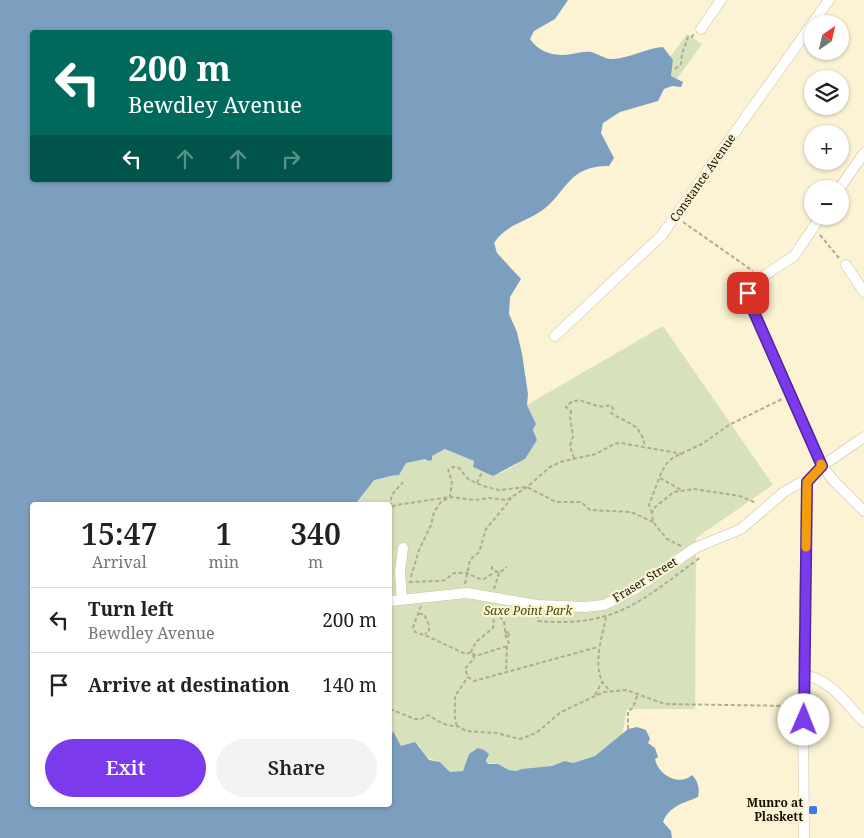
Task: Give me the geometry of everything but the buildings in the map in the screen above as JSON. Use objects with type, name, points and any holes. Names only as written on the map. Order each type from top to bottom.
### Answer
[{"type":"street","points":[[701,29],[722,0]]},
{"type":"street","name":"Constance Avenue","points":[[554,336],[662,236],[828,0]]},
{"type":"street","points":[[845,180],[864,152]]},
{"type":"street","points":[[814,227],[794,256],[752,283],[749,289],[749,301],[822,466],[864,511]]},
{"type":"street","points":[[846,265],[864,292]]},
{"type":"street","name":"Fraser Street","points":[[392,602],[464,593],[537,605],[584,607],[604,605],[635,589],[710,540],[741,529],[791,487],[807,482],[822,466],[864,437]]},
{"type":"street","points":[[804,838],[803,706],[807,482]]},
{"type":"street","points":[[402,600],[400,572],[403,548]]},
{"type":"street","points":[[805,676],[815,676],[824,681],[864,722]]},
{"type":"path","points":[[675,69],[681,64],[682,54],[688,37],[692,37]]},
{"type":"path","points":[[675,216],[760,277]]},
{"type":"path","points":[[814,227],[846,265]]},
{"type":"path","points":[[653,522],[649,505],[668,463],[702,444],[729,425],[791,395]]},
{"type":"path","points":[[574,458],[570,446],[573,436],[571,411],[566,408],[575,400],[585,400],[600,407],[611,405],[613,409],[611,413],[633,423],[641,434],[645,447]]},
{"type":"path","points":[[464,593],[470,560],[479,552],[486,529],[511,499],[550,467],[574,458],[596,454],[614,444],[621,443],[683,454]]},
{"type":"path","points":[[406,589],[419,550],[431,525],[434,512],[441,502],[450,496],[452,481],[448,470],[453,466],[459,468],[468,479],[499,490],[527,487],[556,502],[581,502],[590,510],[624,510],[653,522],[667,539],[680,544],[686,554]]},
{"type":"path","points":[[477,483],[482,472]]},
{"type":"path","points":[[660,478],[681,490]]},
{"type":"path","points":[[391,502],[390,497],[392,493],[404,482]]},
{"type":"path","points":[[652,513],[674,492],[694,489],[740,496],[765,508]]},
{"type":"path","points":[[392,507],[414,501],[450,496],[476,500],[511,499]]},
{"type":"path","points":[[492,566],[495,572]]},
{"type":"path","points":[[423,597],[413,630],[466,654],[471,652],[476,642],[493,628],[496,611],[493,586],[499,573],[507,567]]},
{"type":"path","points":[[409,582],[438,582],[445,580],[454,573],[467,573],[480,579],[484,579],[495,572],[499,573]]},
{"type":"path","points":[[496,611],[504,622],[506,638],[509,642],[507,646],[506,672]]},
{"type":"path","points":[[419,614],[424,614],[429,625],[429,631],[425,634]]},
{"type":"path","points":[[593,697],[602,682],[598,647],[606,617]]},
{"type":"path","points":[[471,652],[476,656],[507,646]]},
{"type":"path","points":[[468,678],[480,681],[598,647]]},
{"type":"path","points":[[468,678],[466,669],[474,658],[471,652]]},
{"type":"path","points":[[457,726],[454,714],[456,703],[454,696],[468,678]]},
{"type":"path","points":[[602,682],[612,691]]},
{"type":"path","points":[[392,710],[415,719],[421,719],[428,715],[437,722],[454,727],[457,726],[466,731],[496,733],[520,739],[536,733],[561,712],[593,697],[612,691],[626,690],[655,701],[678,705],[696,703],[803,706]]},
{"type":"path","points":[[628,729],[628,711],[633,708],[638,693]]},
{"type":"green space","points":[[687,34],[702,44],[677,79],[671,77],[673,60],[670,57]]},
{"type":"green space","name":"Saxe Point Park","points":[[663,326],[773,485],[696,538],[695,709],[627,709],[622,735],[595,756],[573,763],[568,761],[552,766],[516,771],[509,770],[498,764],[486,763],[488,757],[469,755],[463,771],[450,772],[441,763],[426,757],[419,745],[401,746],[393,732],[392,735],[392,502],[358,502],[374,480],[399,475],[405,463],[425,459],[430,461],[432,456],[445,449],[474,461],[474,467],[501,473],[512,467],[525,459],[536,424],[527,405]]},
{"type":"water","points":[[0,0],[568,0],[555,19],[534,31],[530,39],[543,51],[560,55],[591,52],[608,59],[613,59],[663,47],[673,60],[671,76],[683,82],[681,87],[672,86],[664,89],[658,101],[620,112],[603,123],[601,133],[614,158],[609,166],[592,168],[577,174],[549,205],[511,227],[494,243],[497,253],[521,279],[510,297],[509,314],[517,332],[522,354],[528,394],[527,405],[536,424],[533,430],[537,440],[525,459],[493,476],[473,467],[474,461],[445,449],[432,456],[432,460],[425,459],[406,463],[399,475],[374,480],[357,502],[30,502],[30,807],[392,807],[393,731],[401,746],[415,742],[429,760],[440,762],[450,772],[463,771],[469,754],[478,748],[489,754],[486,761],[488,764],[498,764],[509,770],[516,771],[552,766],[565,761],[573,763],[595,756],[628,729],[637,727],[646,730],[650,739],[648,743],[655,748],[658,757],[655,759],[660,770],[670,778],[681,780],[692,775],[698,785],[698,797],[673,809],[663,822],[671,831],[672,838],[0,838]]},
{"type":"slow traffic","points":[[806,547],[807,482],[822,466],[821,464]]},
{"type":"place","name":"Munro at Plaskett","points":[[813,810]]},
{"type":"route","points":[[748,293],[749,301],[822,466],[807,482],[804,720]]}]
